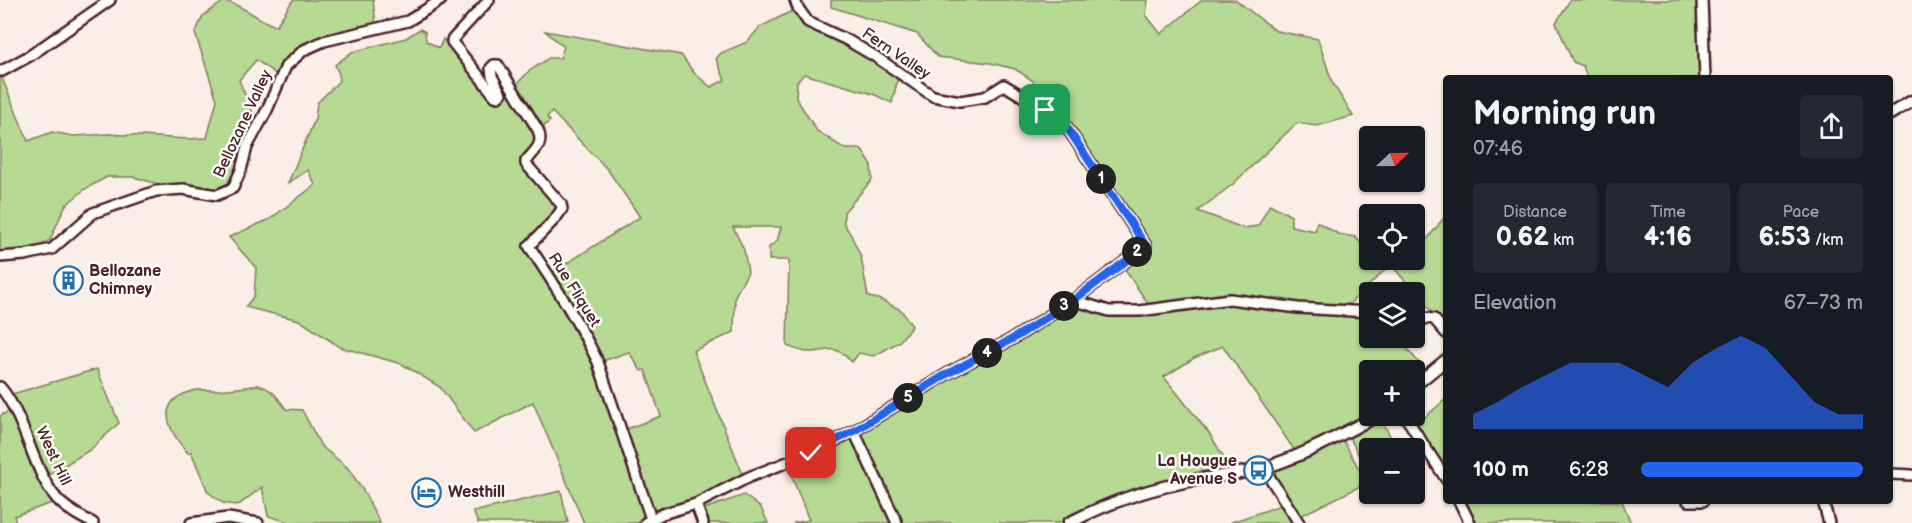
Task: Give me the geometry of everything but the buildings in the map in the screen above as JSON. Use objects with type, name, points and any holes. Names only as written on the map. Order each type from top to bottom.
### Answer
[{"type":"main road","points":[[1893,112],[1912,101]]},
{"type":"main road","points":[[1425,377],[1443,362]]},
{"type":"main road","points":[[1069,523],[1116,500],[1176,484],[1266,467],[1309,450],[1359,425]]},
{"type":"street","points":[[0,71],[2,72],[31,55],[110,0]]},
{"type":"street","name":"Bellozane Valley","points":[[0,257],[26,255],[52,249],[93,213],[156,191],[183,189],[217,195],[233,188],[247,147],[267,110],[286,66],[304,50],[324,41],[408,21],[441,0]]},
{"type":"street","name":"Rue Fliquet","points":[[489,0],[452,42],[498,97],[501,93],[491,69],[498,65],[538,130],[541,139],[539,146],[526,164],[561,204],[562,209],[529,246],[576,320],[598,362],[648,521]]},
{"type":"street","name":"Fern Valley","points":[[795,0],[808,22],[847,40],[876,57],[933,96],[960,100],[985,97],[1004,85],[1035,103],[1066,126],[1146,246],[1071,302]]},
{"type":"street","points":[[1702,0],[1705,75]]},
{"type":"street","points":[[648,521],[696,504],[748,477],[811,453],[854,431],[947,374],[1014,338],[1071,302],[1109,311],[1139,311],[1230,299],[1298,308],[1359,311]]},
{"type":"street","points":[[1425,318],[1434,319],[1443,330]]},
{"type":"street","name":"West Hill","points":[[0,387],[23,426],[42,474],[55,497],[73,513],[93,523]]},
{"type":"street","points":[[1412,426],[1443,474]]},
{"type":"street","points":[[854,431],[897,523]]},
{"type":"street","points":[[1266,467],[1270,478],[1299,523]]},
{"type":"street","points":[[1893,474],[1912,475]]},
{"type":"street","points":[[696,504],[703,523]]},
{"type":"street","points":[[1460,504],[1470,523]]},
{"type":"street","points":[[1824,504],[1829,523]]},
{"type":"street","points":[[191,523],[228,518],[258,523]]},
{"type":"green space","points":[[293,0],[373,0],[376,25],[326,36],[301,47],[282,62],[277,75],[256,60],[239,80],[256,121],[229,186],[215,191],[161,185],[134,177],[107,177],[85,189],[65,206],[50,240],[34,250],[0,254],[0,73],[28,141],[52,132],[73,136],[109,134],[187,139],[207,138],[217,100],[195,33],[203,16],[224,1],[239,6],[276,26]]},
{"type":"green space","points":[[831,0],[1148,0],[1146,15],[1161,34],[1202,0],[1236,0],[1276,31],[1318,39],[1332,82],[1353,116],[1317,126],[1297,123],[1233,184],[1198,211],[1243,228],[1258,226],[1270,204],[1291,216],[1291,226],[1315,231],[1317,222],[1338,234],[1355,237],[1359,241],[1359,270],[1385,270],[1372,282],[1359,282],[1359,295],[1345,308],[1230,297],[1151,308],[1123,267],[1150,246],[1032,80],[1015,69],[990,63],[938,57],[917,34],[831,7]]},
{"type":"green space","points":[[1570,0],[1700,0],[1702,75],[1586,75],[1583,66],[1573,62],[1556,23]]},
{"type":"green space","points":[[792,11],[805,25],[863,55],[898,78],[892,103],[873,94],[804,74],[797,82],[796,98],[817,131],[845,149],[861,149],[871,164],[872,180],[844,212],[844,224],[861,257],[868,297],[879,299],[901,310],[912,326],[899,342],[874,356],[859,353],[852,362],[835,350],[807,352],[787,346],[789,260],[769,260],[769,247],[777,241],[781,227],[733,227],[744,250],[748,272],[735,296],[734,332],[693,351],[744,477],[697,500],[656,513],[649,506],[624,430],[661,416],[645,370],[641,371],[629,352],[600,362],[550,274],[640,217],[608,170],[552,112],[547,117],[550,121],[541,129],[515,86],[528,72],[549,58],[560,58],[564,47],[545,31],[681,55],[694,73],[711,87],[725,80],[716,59],[721,53],[747,42],[760,27]]},
{"type":"green space","points":[[420,29],[425,32],[426,41],[439,48],[443,39],[495,101],[505,96],[495,76],[495,71],[498,71],[537,137],[536,144],[521,162],[554,200],[557,209],[553,217],[526,246],[593,362],[593,369],[606,396],[645,510],[644,519],[637,523],[584,523],[533,402],[474,433],[440,387],[402,364],[340,347],[299,320],[245,307],[254,296],[256,268],[229,237],[270,219],[315,185],[308,170],[288,183],[315,119],[317,103],[339,81],[335,65],[352,52],[406,38]]},
{"type":"green space","points":[[1443,219],[1443,325],[1425,304],[1425,282],[1406,282],[1396,270],[1425,270],[1425,241]]},
{"type":"green space","points":[[1232,303],[1359,313],[1359,348],[1406,348],[1417,360],[1359,360],[1359,420],[1295,451],[1223,346],[1194,358],[1164,377],[1209,433],[1226,461],[1220,472],[1181,478],[1112,497],[1058,523],[793,523],[809,520],[788,467],[814,456],[1071,307],[1077,305],[1112,315]]},
{"type":"green space","points":[[97,369],[119,423],[90,450],[47,476],[9,395]]},
{"type":"green space","points":[[258,385],[271,391],[286,409],[302,410],[321,446],[348,468],[380,523],[292,523],[268,516],[262,487],[240,504],[235,505],[223,503],[208,492],[191,452],[188,453],[181,445],[171,427],[168,418],[172,402],[192,391]]},
{"type":"green space","points":[[1443,402],[1443,469],[1417,426],[1425,426],[1425,417]]},
{"type":"green space","points":[[11,410],[55,502],[14,516],[16,523],[0,523],[0,416]]},
{"type":"green space","points":[[1366,426],[1385,426],[1391,438],[1359,438],[1359,456],[1349,436]]},
{"type":"green space","points":[[1341,439],[1359,469],[1359,487],[1298,517],[1271,473],[1277,470],[1276,466]]},
{"type":"green space","points":[[561,491],[568,522],[566,523],[478,523],[473,512]]},
{"type":"green space","points":[[744,495],[761,508],[768,523],[706,523],[701,510]]},
{"type":"green space","points":[[1284,504],[1295,523],[1229,523]]},
{"type":"green space","points":[[1463,504],[1623,504],[1631,523],[1473,523]]},
{"type":"place","name":"Bellozane Chimney","points":[[68,280]]},
{"type":"place","name":"La Hougue Avenue S","points":[[1258,470]]},
{"type":"place","name":"Westhill","points":[[427,492]]},
{"type":"route","points":[[811,453],[854,431],[947,374],[1014,338],[1071,302],[1146,246],[1066,126],[1045,110]]}]
